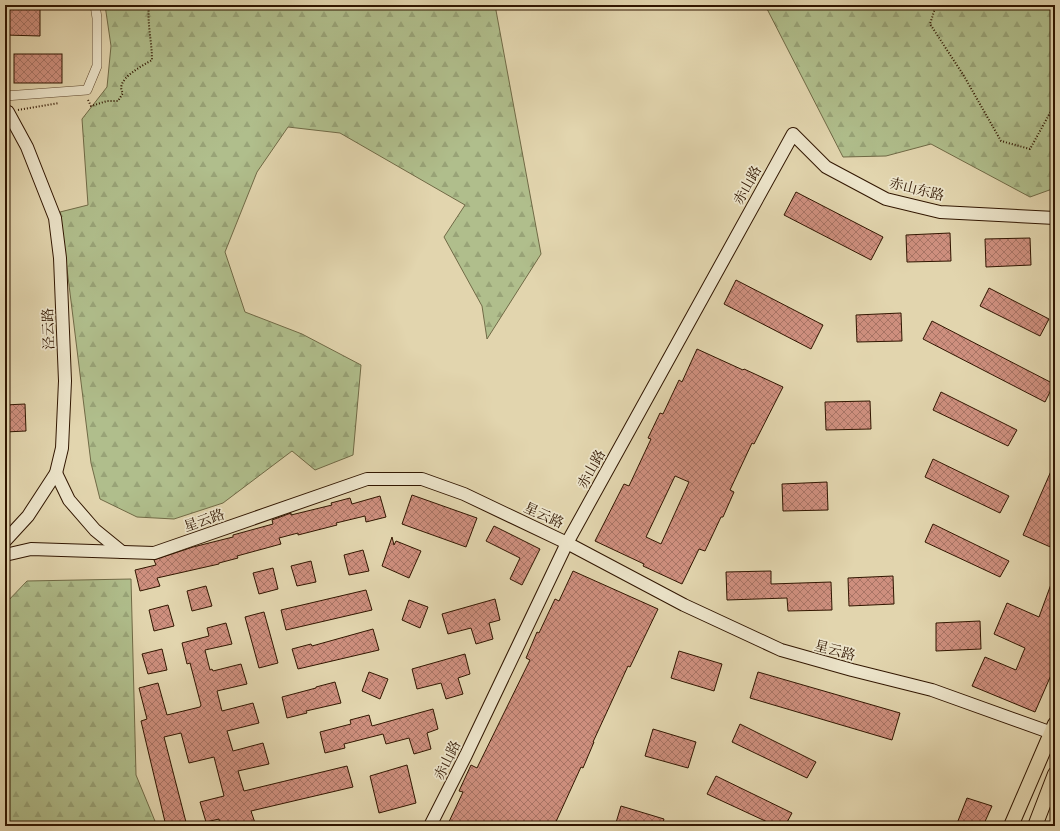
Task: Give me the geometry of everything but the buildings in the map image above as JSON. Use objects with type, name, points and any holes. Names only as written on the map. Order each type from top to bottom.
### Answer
[{"type":"main road","points":[[1011,826],[1053,728]]},
{"type":"main road","points":[[1035,826],[1055,774]]},
{"type":"street","points":[[5,96],[87,90],[98,66],[98,18],[95,5]]},
{"type":"street","name":"泾云路","points":[[5,111],[8,112],[27,147],[55,218],[60,258],[65,381],[62,448],[56,473],[28,516],[5,541]]},
{"type":"street","name":"赤山东路","points":[[793,134],[826,167],[886,199],[940,212],[1055,218]]},
{"type":"street","name":"赤山路","points":[[430,826],[466,755],[568,543],[793,134]]},
{"type":"street","points":[[56,473],[69,500],[94,530],[122,552]]},
{"type":"street","name":"星云路","points":[[5,555],[31,549],[154,553],[367,479],[422,479],[464,494],[568,543],[684,605],[781,650],[932,690],[1053,728]]},
{"type":"path","points":[[936,5],[930,24],[964,76],[1001,141],[1030,148],[1055,104]]},
{"type":"green space","points":[[105,5],[495,5],[541,254],[487,339],[482,306],[444,237],[465,205],[340,133],[288,127],[257,172],[225,252],[245,312],[302,334],[361,365],[353,455],[315,470],[292,451],[223,503],[174,519],[137,517],[100,499],[91,463],[60,212],[88,205],[82,119],[107,87],[111,46]]},
{"type":"green space","points":[[765,5],[1055,5],[1055,188],[1030,197],[931,144],[886,156],[843,157]]},
{"type":"green space","points":[[131,579],[136,775],[157,826],[5,826],[5,604],[27,581]]}]
